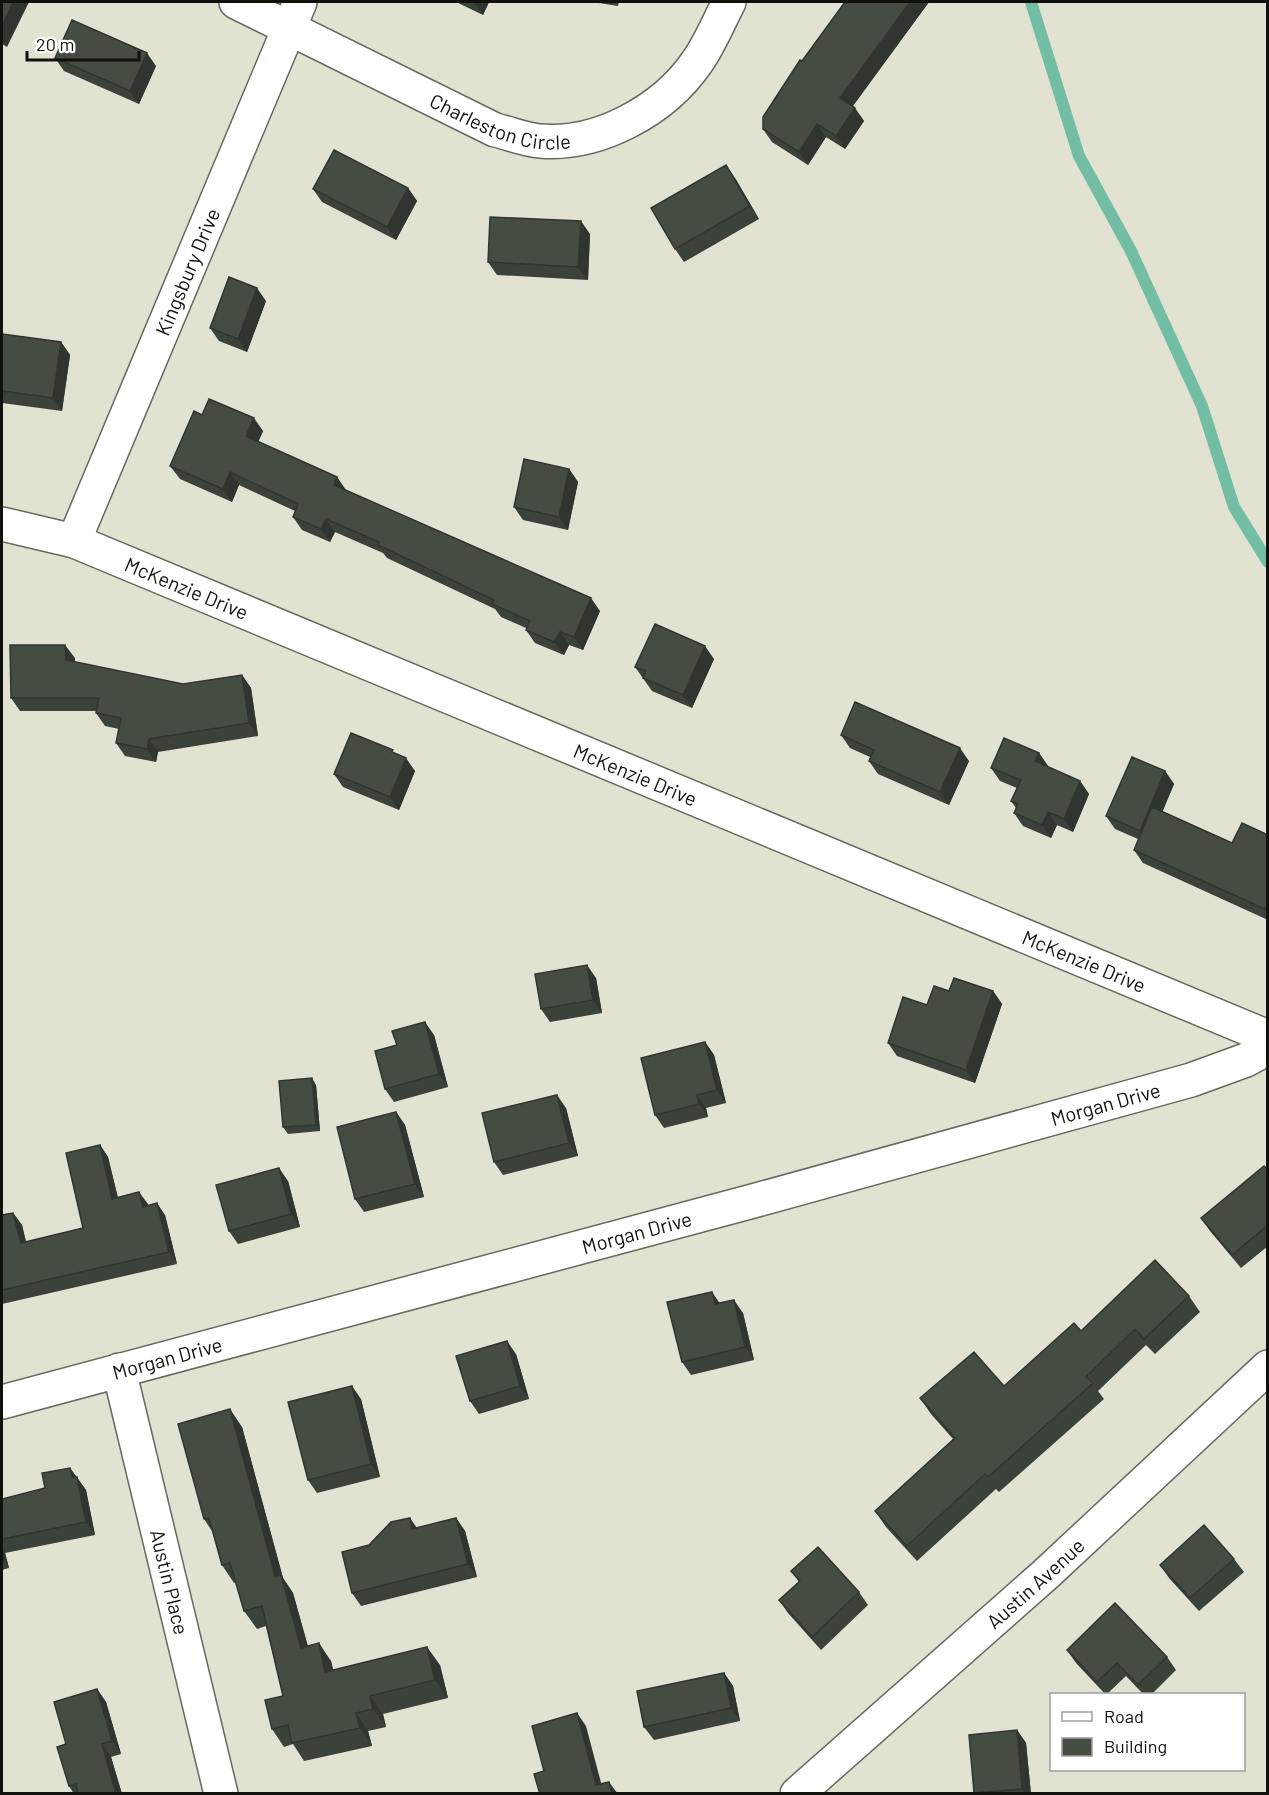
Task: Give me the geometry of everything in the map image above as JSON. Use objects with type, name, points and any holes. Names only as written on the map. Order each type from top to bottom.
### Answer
[{"type":"street","name":"Charleston Circle","points":[[236,2],[295,14],[495,130],[539,141],[576,138],[612,130],[645,112],[679,84],[698,61],[729,2]]},
{"type":"street","name":"Kingsbury Drive","points":[[74,541],[295,14]]},
{"type":"street","name":"McKenzie Drive","points":[[2,524],[74,541],[1268,1037]]},
{"type":"street","name":"Morgan Drive","points":[[2,1402],[742,1204],[1191,1080],[1246,1060],[1268,1048]]},
{"type":"street","name":"Austin Avenue","points":[[811,1789],[1268,1367]]},
{"type":"street","name":"Austin Place","points":[[119,1370],[221,1794]]},
{"type":"building","points":[[2,2],[13,2],[2,26]]},
{"type":"building","points":[[845,2],[910,2],[840,98],[855,108],[836,136],[817,124],[799,152],[763,129],[763,117],[800,60],[802,61]]},
{"type":"building","points":[[72,20],[147,53],[130,91],[55,58]]},
{"type":"building","points":[[334,150],[408,188],[387,227],[313,189]]},
{"type":"building","points":[[726,165],[750,206],[675,249],[651,208]]},
{"type":"building","points":[[490,217],[581,221],[578,267],[488,262]]},
{"type":"building","points":[[229,277],[257,288],[238,339],[210,328]]},
{"type":"building","points":[[2,334],[61,342],[53,398],[2,391]]},
{"type":"building","points":[[209,399],[254,418],[246,436],[337,477],[334,485],[591,598],[574,637],[560,632],[554,642],[526,630],[530,621],[492,604],[494,600],[378,545],[379,542],[326,519],[321,529],[293,517],[298,504],[230,472],[223,489],[170,466],[194,411],[202,415]]},
{"type":"building","points":[[524,459],[569,469],[559,517],[514,507]]},
{"type":"building","points":[[655,624],[705,646],[683,695],[643,678],[646,671],[635,667]]},
{"type":"building","points":[[10,645],[65,645],[66,660],[183,684],[242,675],[249,723],[149,739],[147,749],[116,743],[121,718],[96,713],[99,698],[11,698]]},
{"type":"building","points":[[855,702],[960,748],[940,792],[869,761],[874,750],[841,735]]},
{"type":"building","points":[[351,733],[393,750],[392,752],[406,758],[390,797],[334,774]]},
{"type":"building","points":[[1004,738],[1039,753],[1035,761],[1080,781],[1064,819],[1048,812],[1042,825],[1014,813],[1018,804],[1011,801],[1021,780],[991,768]]},
{"type":"building","points":[[1132,757],[1165,771],[1140,831],[1106,816]]},
{"type":"building","points":[[1152,807],[1232,843],[1242,823],[1268,835],[1268,903],[1265,909],[1134,850]]},
{"type":"building","points":[[587,965],[593,1000],[541,1009],[535,974]]},
{"type":"building","points":[[954,978],[993,991],[966,1070],[888,1043],[903,997],[927,1005],[934,986],[949,991]]},
{"type":"building","points":[[425,1022],[439,1074],[385,1089],[375,1051],[397,1045],[392,1031]]},
{"type":"building","points":[[705,1042],[717,1090],[697,1095],[699,1104],[655,1115],[641,1058]]},
{"type":"building","points":[[312,1078],[316,1125],[283,1127],[279,1081]]},
{"type":"building","points":[[557,1095],[569,1143],[494,1162],[482,1113]]},
{"type":"building","points":[[396,1112],[415,1184],[355,1199],[337,1127]]},
{"type":"building","points":[[100,1145],[112,1199],[139,1192],[143,1207],[157,1203],[169,1252],[2,1290],[2,1215],[13,1213],[21,1243],[83,1228],[66,1153]]},
{"type":"building","points":[[1264,1166],[1268,1170],[1268,1225],[1232,1255],[1201,1218]]},
{"type":"building","points":[[279,1168],[291,1214],[229,1231],[216,1185]]},
{"type":"building","points":[[1155,1260],[1189,1296],[1144,1339],[1135,1329],[1086,1377],[1093,1383],[988,1477],[985,1474],[907,1546],[875,1511],[955,1438],[920,1398],[974,1352],[1004,1386],[1074,1323],[1081,1331]]},
{"type":"building","points":[[712,1292],[715,1304],[734,1300],[745,1347],[682,1362],[667,1302]]},
{"type":"building","points":[[507,1341],[520,1386],[470,1401],[456,1356]]},
{"type":"building","points":[[352,1386],[371,1464],[308,1480],[288,1402]]},
{"type":"building","points":[[230,1409],[275,1576],[281,1575],[301,1648],[319,1643],[325,1672],[427,1647],[435,1680],[370,1696],[373,1709],[356,1713],[360,1728],[292,1743],[288,1725],[272,1729],[265,1700],[283,1696],[262,1606],[244,1611],[230,1563],[222,1565],[209,1518],[204,1519],[178,1424]]},
{"type":"building","points":[[70,1468],[72,1477],[77,1477],[86,1522],[2,1539],[2,1499],[45,1488],[42,1473]]},
{"type":"building","points":[[410,1518],[412,1529],[456,1518],[468,1564],[352,1593],[342,1552],[369,1545],[391,1522]]},
{"type":"building","points":[[1204,1525],[1234,1559],[1190,1598],[1160,1565]]},
{"type":"building","points":[[818,1547],[859,1592],[812,1637],[779,1600],[800,1581],[791,1571]]},
{"type":"building","points":[[1115,1603],[1167,1657],[1138,1685],[1117,1663],[1097,1682],[1067,1650]]},
{"type":"building","points":[[724,1673],[731,1708],[644,1727],[637,1691]]},
{"type":"building","points":[[97,1689],[112,1741],[102,1744],[116,1794],[78,1794],[76,1784],[69,1786],[57,1747],[66,1744],[54,1702]]},
{"type":"building","points":[[577,1713],[596,1785],[609,1782],[612,1794],[540,1794],[534,1774],[544,1771],[532,1726]]},
{"type":"building","points":[[1017,1730],[1022,1789],[974,1793],[969,1735]]},
{"type":"waterway","points":[[1031,2],[1079,156],[1131,251],[1202,406],[1234,507],[1268,562]]}]
